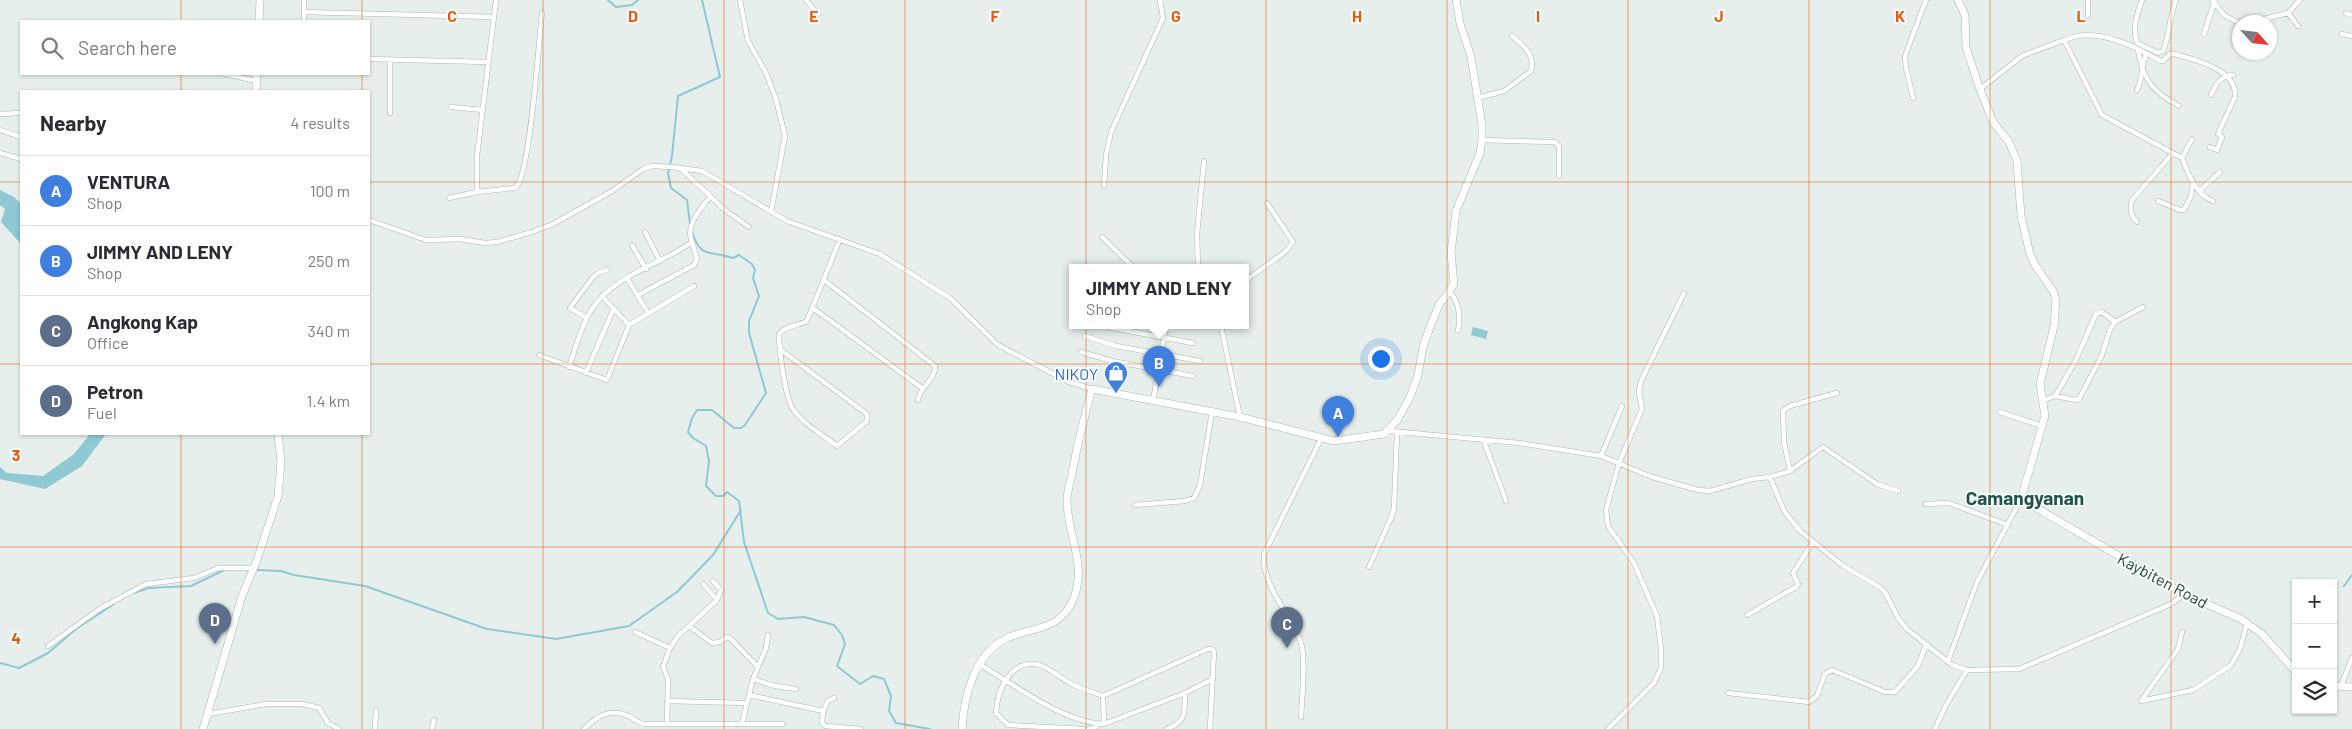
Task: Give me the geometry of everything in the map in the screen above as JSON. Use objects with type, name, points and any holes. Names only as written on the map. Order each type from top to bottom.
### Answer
[{"type":"street","points":[[259,20],[260,0]]},
{"type":"street","points":[[304,0],[304,20]]},
{"type":"street","points":[[477,192],[477,156],[496,0]]},
{"type":"street","points":[[740,0],[748,41],[766,73],[776,99],[785,136],[771,212]]},
{"type":"street","points":[[806,0],[818,14]]},
{"type":"street","points":[[1104,186],[1106,155],[1111,132],[1163,18],[1160,0]]},
{"type":"street","points":[[1368,567],[1394,508],[1393,432],[1410,397],[1418,375],[1423,347],[1430,327],[1439,305],[1455,280],[1451,252],[1456,211],[1480,153],[1482,140],[1478,98],[1471,57],[1460,23],[1456,0]]},
{"type":"street","points":[[1913,98],[1905,56],[1926,0]]},
{"type":"street","points":[[1948,662],[1976,582],[2021,500],[2045,416],[2040,384],[2054,326],[2055,295],[2030,254],[2021,216],[2017,162],[2013,151],[1993,122],[1980,88],[1966,47],[1965,15],[1958,0]]},
{"type":"street","points":[[2088,0],[2088,16]]},
{"type":"street","points":[[2142,0],[2136,18],[2134,36],[2137,43],[2158,53],[2163,51],[2166,46],[2170,13],[2176,0]]},
{"type":"street","points":[[2277,16],[2288,13],[2300,0]]},
{"type":"street","points":[[2214,1],[2225,16],[2232,19]]},
{"type":"street","points":[[2204,34],[2214,1]]},
{"type":"street","points":[[304,12],[494,17]]},
{"type":"street","points":[[449,198],[477,192],[514,189],[520,185],[530,137],[542,13]]},
{"type":"street","points":[[2288,13],[2298,26]]},
{"type":"street","points":[[2346,13],[2352,15]]},
{"type":"street","points":[[2342,34],[2352,36]]},
{"type":"street","points":[[1980,88],[2022,56],[2064,40],[2091,35],[2103,36],[2160,61],[2163,61],[2170,54],[2175,54],[2226,75],[2233,75]]},
{"type":"street","points":[[1478,98],[1504,91],[1531,70],[1532,57],[1528,50],[1512,36]]},
{"type":"street","points":[[2064,40],[2102,115],[2182,158],[2199,191],[2205,198],[2213,201]]},
{"type":"street","points":[[2137,90],[2143,78],[2138,50]]},
{"type":"street","points":[[2146,54],[2141,68],[2147,81],[2163,98],[2179,106]]},
{"type":"street","points":[[370,59],[488,62]]},
{"type":"street","points":[[390,60],[390,113]]},
{"type":"street","points":[[236,75],[257,77],[256,90]]},
{"type":"street","points":[[2211,95],[2216,82],[2226,75]]},
{"type":"street","points":[[2210,147],[2217,150],[2222,137],[2218,134],[2236,97],[2236,92],[2226,75]]},
{"type":"street","points":[[451,107],[483,110]]},
{"type":"street","points":[[0,114],[20,113]]},
{"type":"street","points":[[0,130],[20,137]]},
{"type":"street","points":[[2182,158],[2192,139]]},
{"type":"street","points":[[1482,140],[1555,142],[1558,146],[1559,176]]},
{"type":"street","points":[[0,153],[20,159]]},
{"type":"street","points":[[2137,222],[2132,216],[2130,207],[2132,200],[2173,153]]},
{"type":"street","points":[[1198,264],[1197,234],[1204,161]]},
{"type":"street","points":[[370,220],[426,240],[460,239],[485,243],[496,242],[553,224],[612,191],[643,169],[652,166],[662,166],[702,171],[787,221],[880,254],[950,298],[989,339],[1010,353],[1069,382],[1092,390],[1240,417],[1334,441],[1359,439],[1393,432],[1519,443],[1601,456],[1652,477],[1698,490],[1710,491],[1752,479],[1770,477],[1790,470],[1822,446],[1877,484],[1898,491]]},
{"type":"street","points":[[679,167],[710,197],[749,227]]},
{"type":"street","points":[[2199,191],[2220,172]]},
{"type":"street","points":[[2158,201],[2184,210],[2191,196],[2193,182]]},
{"type":"street","points":[[638,295],[694,265],[697,259],[691,240],[690,226],[710,197]]},
{"type":"street","points":[[1249,278],[1285,252],[1292,242],[1267,203]]},
{"type":"street","points":[[645,232],[660,261]]},
{"type":"street","points":[[1102,237],[1130,264]]},
{"type":"street","points":[[781,350],[867,414],[867,421],[837,446],[798,416],[789,402],[781,350],[779,334],[781,330],[798,326],[807,321],[840,239]]},
{"type":"street","points":[[569,367],[587,318],[602,296],[691,240]]},
{"type":"street","points":[[632,245],[646,269]]},
{"type":"street","points":[[587,318],[570,308],[594,277],[598,273],[607,270]]},
{"type":"street","points":[[628,278],[648,313]]},
{"type":"street","points":[[824,280],[935,366],[933,375],[922,388],[918,400]]},
{"type":"street","points":[[539,355],[607,380],[629,325],[694,286]]},
{"type":"street","points":[[1449,291],[1453,294],[1458,308],[1460,320],[1458,330]]},
{"type":"street","points":[[1608,729],[1654,683],[1660,668],[1661,649],[1657,616],[1638,572],[1608,526],[1606,510],[1620,463],[1642,409],[1639,392],[1641,381],[1684,293]]},
{"type":"street","points":[[602,296],[629,325]]},
{"type":"street","points":[[2044,400],[2055,396],[2079,399],[2102,355],[2110,329],[2115,322],[2143,307]]},
{"type":"street","points":[[813,308],[922,388]]},
{"type":"street","points":[[586,373],[607,320],[613,310]]},
{"type":"street","points":[[2055,396],[2079,354],[2096,314],[2102,312],[2115,322]]},
{"type":"street","points":[[1117,329],[1193,343]]},
{"type":"street","points":[[1153,401],[1166,329]]},
{"type":"street","points":[[1222,329],[1240,417]]},
{"type":"street","points":[[1085,336],[1116,346],[1160,356],[1200,361]]},
{"type":"street","points":[[1081,352],[1112,361],[1193,376]]},
{"type":"street","points":[[962,729],[964,710],[978,664],[989,652],[1007,638],[1031,632],[1064,615],[1073,601],[1079,583],[1079,558],[1069,523],[1067,500],[1078,440],[1092,390]]},
{"type":"street","points":[[1790,470],[1784,442],[1783,411],[1790,406],[1837,392]]},
{"type":"street","points":[[1601,456],[1622,406]]},
{"type":"street","points":[[1135,505],[1184,501],[1194,498],[1200,485],[1212,412]]},
{"type":"street","points":[[2000,412],[2042,426]]},
{"type":"street","points":[[203,729],[242,596],[254,568],[278,496],[281,462],[278,435]]},
{"type":"street","points":[[1301,717],[1301,644],[1271,587],[1263,563],[1264,554],[1321,439]]},
{"type":"street","points":[[1484,441],[1506,501]]},
{"type":"street","points":[[1770,477],[1784,512],[1800,531],[1842,565],[1880,588],[1886,594],[1898,618],[1907,629],[1948,662],[1967,670],[2019,669],[2171,604],[2184,594]]},
{"type":"street","name":"Kaybiten Road","points":[[2021,500],[2184,594],[2228,612],[2246,623],[2262,634],[2293,669]]},
{"type":"street","points":[[1925,504],[1945,502],[2008,525]]},
{"type":"street","points":[[1747,615],[1796,587],[1798,584],[1793,573],[1813,542]]},
{"type":"street","points":[[48,646],[101,608],[146,584],[194,578],[218,568],[254,568]]},
{"type":"street","points":[[666,724],[668,679],[663,665],[670,648],[678,636],[717,600],[721,590],[713,581]]},
{"type":"street","points":[[703,584],[717,600]]},
{"type":"street","points":[[2182,632],[2178,649],[2141,701],[2193,690],[2231,665],[2240,649],[2246,623]]},
{"type":"street","points":[[689,626],[712,643],[720,642],[726,637],[730,638],[758,667]]},
{"type":"street","points":[[635,632],[670,648]]},
{"type":"street","points":[[742,723],[753,678],[766,648],[768,635]]},
{"type":"street","points":[[1728,693],[1809,702],[1817,696],[1825,674],[1832,670],[1885,692],[1895,692],[1918,666],[1926,644]]},
{"type":"street","points":[[1083,729],[1014,728],[1008,725],[996,713],[1005,679],[1014,670],[1036,664],[1071,684],[1103,696],[1208,649],[1214,652],[1210,729]]},
{"type":"street","points":[[2352,658],[2337,686],[2352,687]]},
{"type":"street","points":[[978,664],[1061,711],[1098,724],[1104,724],[1185,693],[1213,679]]},
{"type":"street","points":[[1934,729],[1967,670]]},
{"type":"street","points":[[753,678],[775,686],[796,689]]},
{"type":"street","points":[[1168,729],[1180,724],[1183,720],[1185,693]]},
{"type":"street","points":[[749,694],[823,711]]},
{"type":"street","points":[[1103,696],[1104,724]]},
{"type":"street","points":[[834,698],[828,701],[823,711],[823,724],[862,729]]},
{"type":"street","points":[[667,701],[746,703]]},
{"type":"street","points":[[206,714],[259,704],[303,704],[319,708],[328,723],[339,729]]},
{"type":"street","points":[[375,729],[376,710]]},
{"type":"street","points":[[584,729],[600,715],[607,713],[628,716],[640,723],[735,726],[742,723],[783,724]]},
{"type":"street","points":[[432,729],[434,720]]},
{"type":"street","points":[[1088,729],[1094,729],[1098,724]]},
{"type":"water","points":[[0,190],[14,197],[20,203],[20,243],[1,222],[5,209],[0,205]]},
{"type":"water","points":[[1473,327],[1488,331],[1486,339],[1471,335]]},
{"type":"water","points":[[89,435],[105,435],[82,466],[45,489],[0,479],[0,467],[7,473],[43,476],[74,454]]},
{"type":"waterway","points":[[608,0],[616,7],[632,5],[638,0]]},
{"type":"waterway","points":[[690,224],[687,200],[671,188],[668,173],[672,156],[678,96],[720,77],[702,0]]},
{"type":"waterway","points":[[692,231],[695,240],[703,250],[733,258],[739,255],[752,264],[755,270],[753,278],[759,296],[749,321],[749,333],[766,393],[745,425],[741,428],[734,428],[712,410],[697,410],[692,418],[688,432],[693,438],[706,446],[709,461],[706,486],[716,496],[723,496],[727,492],[739,501],[744,542],[768,613],[778,619],[804,617],[834,625],[842,635],[845,644],[837,666],[860,684],[873,676],[884,679],[891,696],[889,711],[896,723],[930,729]]},
{"type":"waterway","points":[[257,570],[281,571],[294,575],[365,586],[487,629],[556,639],[629,626],[677,592],[713,555],[741,510]]},
{"type":"waterway","points":[[134,593],[149,588],[191,586],[224,570]]},
{"type":"waterway","points":[[2344,586],[2352,575]]},
{"type":"waterway","points":[[0,663],[19,668],[48,653],[76,629],[114,604]]},
{"type":"place","name":"JIMMY AND LENY","points":[[1159,387]]},
{"type":"place","name":"NIKOY","points":[[1116,394]]},
{"type":"place","name":"VENTURA","points":[[1338,437]]},
{"type":"place","name":"Petron","points":[[215,644]]},
{"type":"place","name":"Angkong Kap","points":[[1287,648]]},
{"type":"district","name":"Camangyanan","points":[[2025,497]]}]
